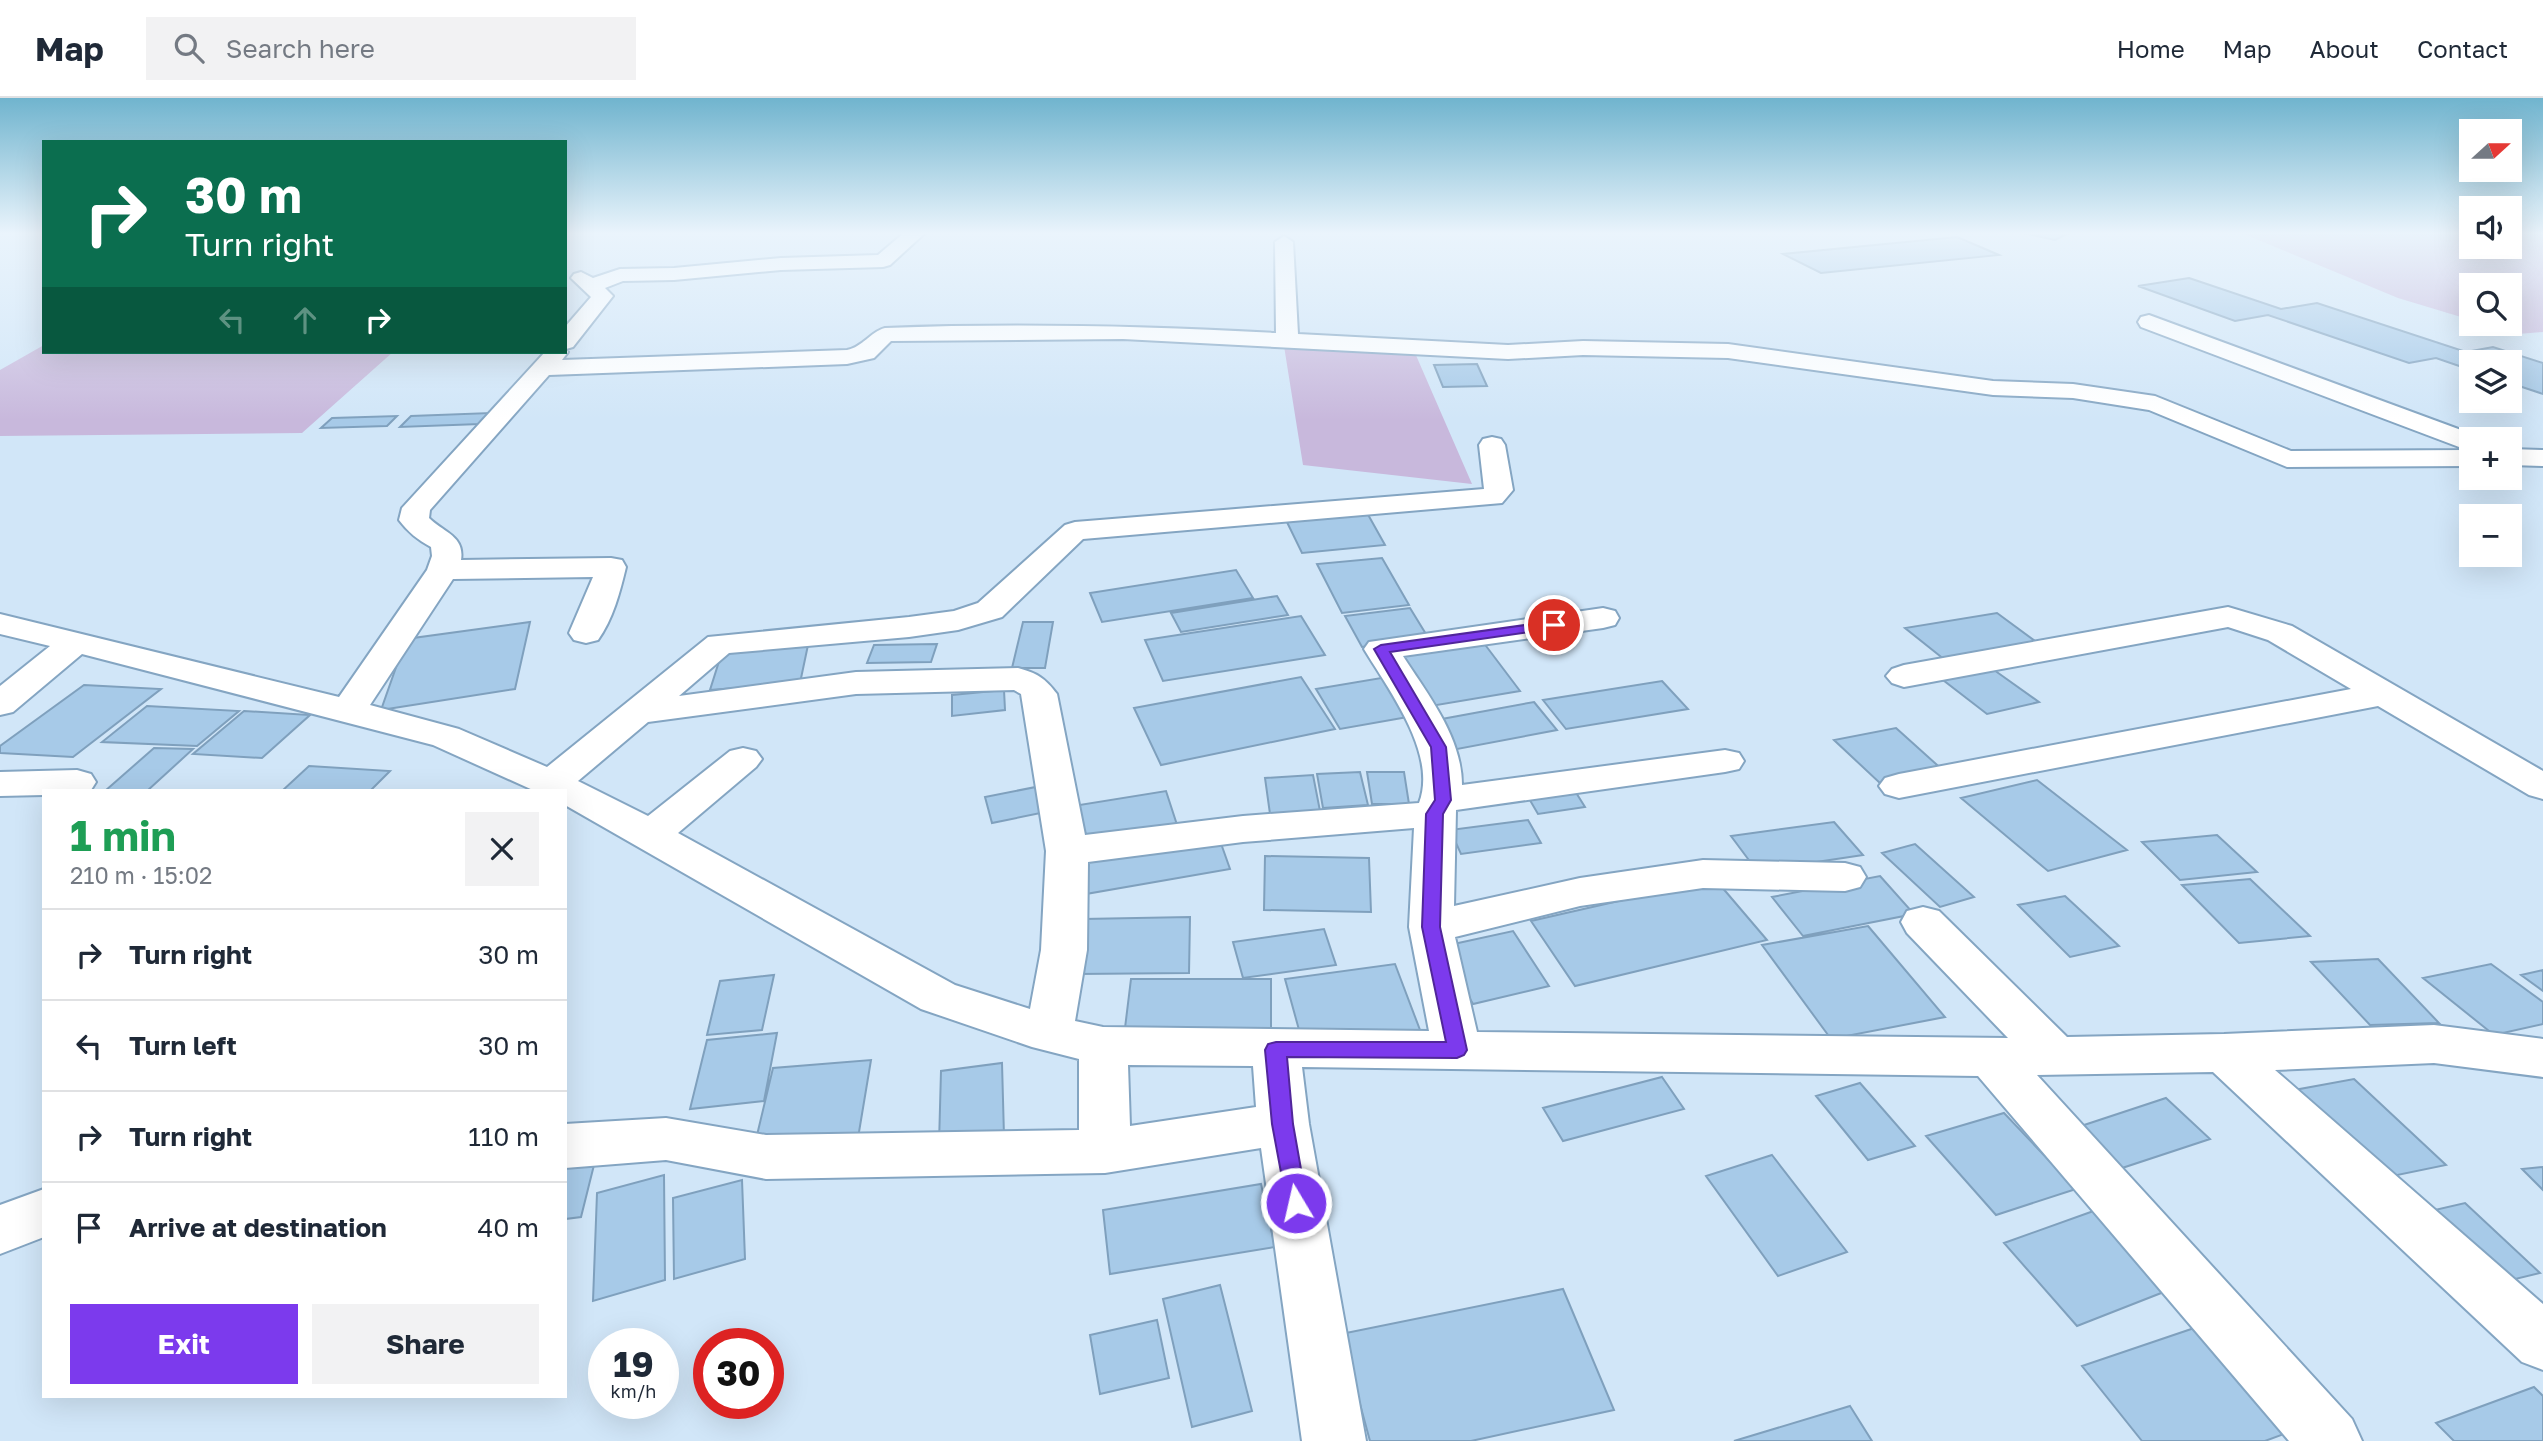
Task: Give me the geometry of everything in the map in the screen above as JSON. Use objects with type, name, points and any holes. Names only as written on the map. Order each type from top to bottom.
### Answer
[{"type":"street","points":[[567,340],[603,296],[601,295]]},
{"type":"street","points":[[1285,295],[1286,341]]},
{"type":"street","points":[[2149,321],[2459,438]]},
{"type":"street","points":[[348,710],[443,570],[447,556],[445,543],[426,532],[414,520],[416,508],[550,360],[847,357],[866,353],[878,339],[893,333],[1123,332],[1508,352],[1583,348],[1728,351],[1993,388],[2073,391],[2155,403],[2287,459],[2459,458]]},
{"type":"street","points":[[551,784],[720,645],[909,627],[958,620],[990,610],[1074,531],[1492,497],[1499,490],[1492,445]]},
{"type":"street","points":[[2522,457],[2543,458]]},
{"type":"street","points":[[443,570],[611,567],[604,593],[586,633]]},
{"type":"street","points":[[1904,676],[2228,617],[2280,634],[2543,787]]},
{"type":"street","points":[[1457,1050],[1431,927],[1439,807],[1438,747],[1381,649],[1603,618]]},
{"type":"street","points":[[0,624],[348,710],[446,737],[562,789]]},
{"type":"street","points":[[0,704],[75,643]]},
{"type":"street","points":[[641,712],[856,683],[1018,680],[1032,684],[1039,694],[1067,851],[1064,950],[1049,1034]]},
{"type":"street","points":[[1899,786],[2384,694]]},
{"type":"street","points":[[650,835],[743,759]]},
{"type":"street","points":[[1067,851],[1439,807],[1725,761]]},
{"type":"street","points":[[0,784],[77,782]]},
{"type":"street","points":[[567,791],[590,801],[938,997],[1049,1034],[1103,1046],[1991,1057],[2434,1044],[2543,1058]]},
{"type":"street","points":[[1431,927],[1580,892],[1703,874],[1844,877]]},
{"type":"street","points":[[1923,922],[2056,1056]]},
{"type":"street","points":[[1103,1046],[1105,1151]]},
{"type":"street","points":[[1276,1050],[1283,1124],[1334,1441]]},
{"type":"street","points":[[2224,1052],[2533,1323]]},
{"type":"street","points":[[1991,1057],[2330,1441]]},
{"type":"street","points":[[567,1146],[666,1139],[765,1157],[1105,1151],[1283,1124]]},
{"type":"street","points":[[0,1230],[42,1213]]},
{"type":"shaded area","points":[[2390,295],[2459,295],[2459,316],[2398,298]]},
{"type":"shaded area","points":[[2522,295],[2543,295],[2543,332],[2522,334]]},
{"type":"shaded area","points":[[42,346],[42,354],[391,354],[302,433],[0,436],[0,370]]},
{"type":"shaded area","points":[[1284,346],[1415,353],[1472,484],[1303,465]]},
{"type":"building","points":[[2162,295],[2238,295],[2281,309],[2317,303],[2460,350],[2459,366],[2436,358],[2409,363],[2268,315],[2235,321]]},
{"type":"building","points":[[2493,347],[2502,350],[2477,350]]},
{"type":"building","points":[[2522,356],[2543,363],[2543,394],[2522,387]]},
{"type":"building","points":[[1477,364],[1487,386],[1443,387],[1434,365]]},
{"type":"building","points":[[490,413],[480,424],[400,427],[411,416]]},
{"type":"building","points":[[397,416],[387,426],[321,428],[332,418]]},
{"type":"building","points":[[1366,511],[1385,545],[1302,553],[1285,518]]},
{"type":"building","points":[[1382,558],[1409,605],[1342,613],[1317,564]]},
{"type":"building","points":[[1236,570],[1253,598],[1102,622],[1090,593]]},
{"type":"building","points":[[1277,596],[1288,615],[1181,632],[1171,613]]},
{"type":"building","points":[[1410,608],[1429,639],[1362,647],[1345,616]]},
{"type":"building","points":[[1997,613],[2039,644],[1945,660],[1905,628]]},
{"type":"building","points":[[1301,616],[1325,655],[1163,681],[1145,640]]},
{"type":"building","points":[[530,622],[515,689],[381,710],[406,639]]},
{"type":"building","points":[[1023,622],[1053,622],[1045,668],[1012,668]]},
{"type":"building","points":[[1480,638],[1520,691],[1425,707],[1390,652]]},
{"type":"building","points":[[937,644],[931,662],[867,663],[874,645]]},
{"type":"building","points":[[808,645],[800,683],[710,690],[722,652]]},
{"type":"building","points":[[1994,670],[2039,702],[1987,714],[1943,680]]},
{"type":"building","points":[[1393,676],[1419,715],[1340,729],[1316,689]]},
{"type":"building","points":[[1301,677],[1335,729],[1161,765],[1134,708]]},
{"type":"building","points":[[1662,681],[1688,709],[1566,729],[1543,700]]},
{"type":"building","points":[[84,685],[161,689],[73,757],[0,753],[0,746]]},
{"type":"building","points":[[1004,690],[1005,710],[952,716],[952,695]]},
{"type":"building","points":[[1534,702],[1557,730],[1452,750],[1431,721]]},
{"type":"building","points":[[147,706],[239,711],[197,746],[102,742]]},
{"type":"building","points":[[244,711],[310,715],[262,758],[193,754]]},
{"type":"building","points":[[1896,728],[1946,773],[1882,785],[1834,740]]},
{"type":"building","points":[[154,748],[193,749],[149,789],[107,789]]},
{"type":"building","points":[[309,766],[390,771],[372,789],[284,789]]},
{"type":"building","points":[[1360,772],[1368,805],[1323,808],[1317,774]]},
{"type":"building","points":[[1367,772],[1404,772],[1409,804],[1372,804]]},
{"type":"building","points":[[1313,775],[1320,811],[1270,814],[1265,778]]},
{"type":"building","points":[[2037,780],[2127,850],[2048,871],[1961,798]]},
{"type":"building","points":[[1570,783],[1585,807],[1538,814],[1524,790]]},
{"type":"building","points":[[1051,784],[1060,809],[992,823],[985,797]]},
{"type":"building","points":[[1166,791],[1179,831],[1077,848],[1067,807]]},
{"type":"building","points":[[1528,820],[1541,843],[1461,854],[1450,830]]},
{"type":"building","points":[[1834,822],[1863,855],[1757,871],[1731,836]]},
{"type":"building","points":[[1218,835],[1230,869],[1080,895],[1071,859]]},
{"type":"building","points":[[2217,835],[2257,872],[2180,880],[2142,842]]},
{"type":"building","points":[[1915,844],[1974,897],[1940,907],[1882,853]]},
{"type":"building","points":[[1265,856],[1369,858],[1371,912],[1264,910]]},
{"type":"building","points":[[1880,876],[1914,914],[1803,936],[1772,897]]},
{"type":"building","points":[[1715,879],[1767,940],[1575,986],[1531,921]]},
{"type":"building","points":[[2250,879],[2310,936],[2239,943],[2182,885]]},
{"type":"building","points":[[2065,896],[2119,946],[2070,957],[2018,905]]},
{"type":"building","points":[[1190,917],[1189,973],[1077,974],[1083,919]]},
{"type":"building","points":[[1868,926],[1945,1017],[1831,1039],[1762,945]]},
{"type":"building","points":[[1324,929],[1336,965],[1243,978],[1233,942]]},
{"type":"building","points":[[1513,931],[1549,986],[1473,1004],[1440,947]]},
{"type":"building","points":[[2378,959],[2439,1023],[2370,1025],[2311,962]]},
{"type":"building","points":[[1395,964],[1420,1030],[1304,1048],[1285,979]]},
{"type":"building","points":[[2491,964],[2543,1002],[2543,1024],[2494,1035],[2423,978]]},
{"type":"building","points":[[2543,970],[2543,991],[2521,975]]},
{"type":"building","points":[[774,975],[762,1030],[707,1035],[720,981]]},
{"type":"building","points":[[1131,979],[1271,979],[1271,1029],[1125,1028]]},
{"type":"building","points":[[777,1033],[764,1101],[690,1109],[707,1040]]},
{"type":"building","points":[[871,1060],[857,1144],[753,1152],[773,1068]]},
{"type":"building","points":[[1002,1063],[1004,1136],[939,1144],[941,1071]]},
{"type":"building","points":[[1662,1077],[1684,1109],[1563,1141],[1543,1108]]},
{"type":"building","points":[[2354,1079],[2446,1165],[2378,1179],[2289,1091]]},
{"type":"building","points":[[1860,1083],[1915,1146],[1868,1160],[1816,1096]]},
{"type":"building","points":[[2166,1098],[2210,1139],[2116,1170],[2075,1128]]},
{"type":"building","points":[[2004,1113],[2076,1189],[1996,1215],[1926,1136]]},
{"type":"building","points":[[1772,1155],[1847,1252],[1778,1276],[1706,1176]]},
{"type":"building","points":[[595,1161],[581,1217],[567,1219],[567,1165]]},
{"type":"building","points":[[2543,1167],[2543,1190],[2522,1169]]},
{"type":"building","points":[[664,1175],[665,1280],[593,1301],[597,1193]]},
{"type":"building","points":[[742,1180],[745,1259],[674,1279],[673,1198]]},
{"type":"building","points":[[1261,1184],[1275,1247],[1110,1274],[1103,1210]]},
{"type":"building","points":[[2465,1203],[2540,1273],[2499,1283],[2426,1212]]},
{"type":"building","points":[[2102,1208],[2179,1286],[2077,1326],[2004,1243]]},
{"type":"building","points":[[1220,1285],[1252,1411],[1192,1427],[1163,1299]]},
{"type":"building","points":[[1563,1289],[1614,1410],[1471,1441],[1370,1441],[1341,1334]]},
{"type":"building","points":[[1157,1320],[1169,1378],[1100,1394],[1090,1335]]},
{"type":"building","points":[[2215,1321],[2311,1424],[2265,1441],[2142,1441],[2082,1366]]},
{"type":"building","points":[[2534,1387],[2543,1396],[2543,1441],[2454,1441],[2436,1423]]},
{"type":"building","points":[[1850,1406],[1872,1441],[1734,1441]]},
{"type":"route","points":[[1296,1203],[1283,1124],[1276,1050],[1457,1050],[1431,927],[1435,814],[1443,800],[1438,747],[1381,649],[1554,625]]}]
